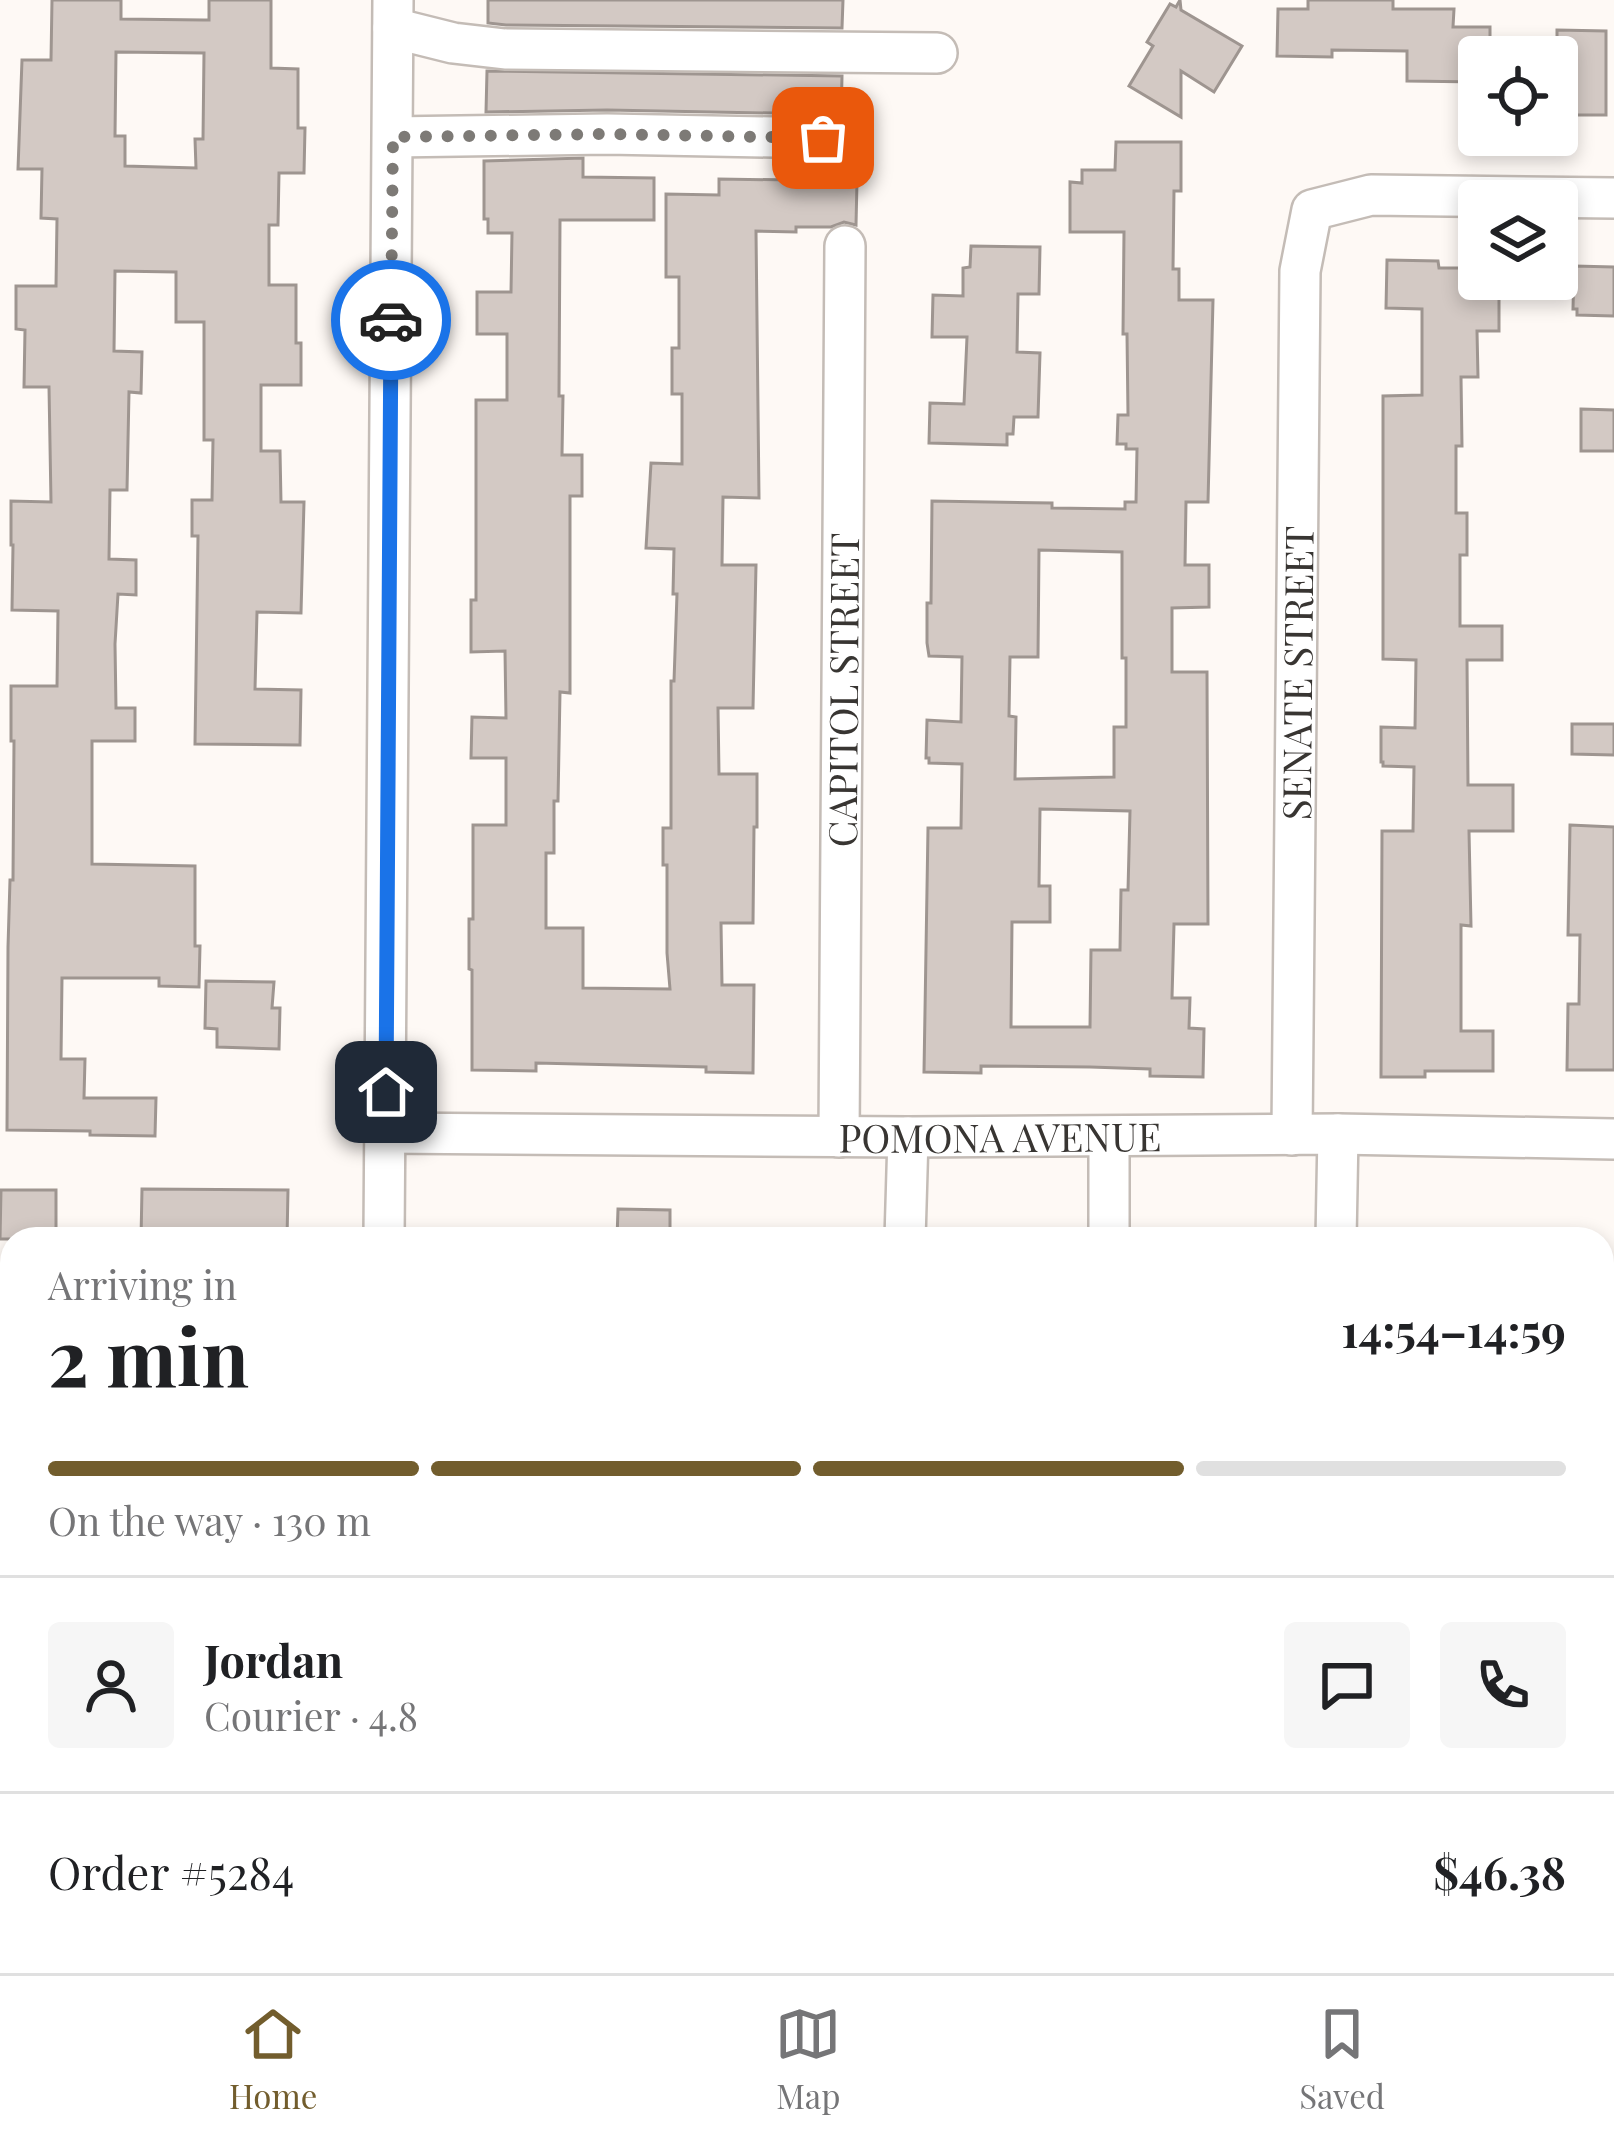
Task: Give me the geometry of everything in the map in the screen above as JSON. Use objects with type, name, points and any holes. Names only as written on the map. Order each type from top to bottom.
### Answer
[{"type":"street","points":[[384,1227],[393,14],[453,44],[505,49],[937,53]]},
{"type":"street","points":[[393,137],[823,138]]},
{"type":"street","name":"SENATE STREET","points":[[1292,1135],[1300,271],[1312,210],[1371,195],[1614,198]]},
{"type":"street","name":"CAPITOL STREET","points":[[838,1137],[845,246]]},
{"type":"street","name":"POMONA AVENUE","points":[[385,1133],[1614,1139]]},
{"type":"street","points":[[1336,1227],[1338,1135]]},
{"type":"street","points":[[904,1227],[908,1137]]},
{"type":"street","points":[[1108,1137],[1108,1227]]},
{"type":"building","points":[[52,0],[121,0],[121,19],[209,20],[209,0],[271,0],[271,68],[298,69],[298,128],[305,128],[304,173],[279,173],[278,225],[269,225],[269,285],[296,285],[301,385],[261,385],[261,451],[280,451],[281,502],[304,502],[301,613],[257,612],[255,689],[301,690],[300,745],[195,744],[198,536],[192,536],[192,500],[212,500],[213,440],[204,440],[204,322],[176,322],[176,272],[115,271],[114,351],[142,352],[141,393],[129,392],[127,490],[110,490],[109,559],[136,560],[136,595],[118,594],[115,644],[116,708],[135,708],[135,741],[92,741],[92,864],[195,866],[199,987],[159,986],[159,978],[62,978],[61,1059],[85,1059],[84,1098],[156,1098],[155,1136],[7,1130],[13,880],[11,686],[57,686],[58,611],[12,610],[11,545],[11,501],[51,502],[49,387],[24,387],[25,330],[16,329],[16,286],[56,286],[57,219],[41,218],[42,169],[18,169],[22,60],[51,60]],"holes":[[[116,52],[204,53],[203,139],[195,139],[196,168],[125,166],[125,136],[115,136]]]},
{"type":"building","points":[[488,0],[843,0],[842,28],[506,25],[488,23]]},
{"type":"building","points":[[1180,0],[1181,10],[1242,46],[1214,92],[1181,71],[1181,117],[1129,86],[1153,46],[1147,42],[1170,4],[1176,7]]},
{"type":"building","points":[[1308,0],[1393,0],[1393,9],[1454,9],[1453,27],[1490,27],[1490,36],[1458,36],[1458,82],[1407,81],[1407,51],[1332,50],[1332,57],[1277,56],[1278,9],[1308,9]]},
{"type":"building","points":[[1557,30],[1606,31],[1606,115],[1578,115],[1578,36],[1557,36]]},
{"type":"building","points":[[487,71],[842,76],[841,122],[823,114],[486,112]]},
{"type":"building","points":[[1116,142],[1181,142],[1181,191],[1174,191],[1173,269],[1179,269],[1179,300],[1213,300],[1208,502],[1186,502],[1185,565],[1209,565],[1209,607],[1172,608],[1172,672],[1207,672],[1208,924],[1174,924],[1172,998],[1190,998],[1189,1028],[1204,1029],[1203,1077],[1150,1076],[1150,1069],[1090,1067],[981,1066],[981,1073],[924,1072],[928,828],[961,828],[962,764],[929,763],[926,758],[927,720],[961,722],[962,657],[929,656],[927,643],[932,501],[1125,509],[1125,502],[1136,502],[1137,449],[1117,444],[1118,415],[1128,415],[1124,232],[1070,232],[1070,182],[1082,183],[1082,170],[1115,170]],"holes":[[[1039,550],[1122,552],[1126,727],[1114,727],[1114,777],[1015,779],[1010,657],[1038,657]],[[1040,809],[1130,811],[1128,890],[1121,890],[1120,950],[1091,950],[1090,1027],[1011,1027],[1012,922],[1050,922],[1050,886],[1039,886]]]},
{"type":"building","points":[[583,158],[583,177],[654,178],[654,220],[560,220],[562,455],[582,455],[582,496],[570,496],[570,693],[560,692],[558,801],[554,801],[554,853],[546,853],[546,928],[583,928],[583,988],[670,989],[663,828],[671,828],[671,681],[677,594],[673,594],[674,549],[646,548],[651,463],[682,464],[682,394],[672,394],[672,348],[679,348],[679,277],[666,277],[666,194],[719,195],[719,179],[857,181],[856,225],[844,222],[831,227],[796,227],[796,232],[756,231],[759,498],[723,497],[722,565],[756,565],[753,708],[718,708],[719,774],[757,774],[753,923],[721,923],[722,985],[754,985],[753,1073],[706,1072],[706,1067],[536,1063],[536,1071],[472,1070],[469,919],[473,919],[473,825],[506,825],[506,758],[471,758],[472,717],[506,718],[505,651],[471,652],[471,600],[476,600],[476,400],[507,400],[507,334],[477,334],[477,292],[511,292],[512,233],[488,233],[484,161]]},
{"type":"building","points":[[971,246],[1040,247],[1039,294],[1018,294],[1017,352],[1040,353],[1038,417],[1014,417],[1007,445],[929,443],[930,403],[964,404],[967,337],[932,337],[933,295],[963,296],[963,268],[970,267]]},
{"type":"building","points":[[1387,260],[1438,261],[1439,268],[1458,268],[1458,300],[1499,300],[1499,331],[1477,331],[1478,377],[1461,377],[1462,446],[1456,446],[1456,513],[1467,513],[1467,555],[1460,555],[1460,626],[1502,626],[1502,660],[1467,660],[1468,785],[1513,785],[1513,831],[1469,831],[1471,926],[1461,925],[1461,1031],[1493,1031],[1493,1071],[1425,1071],[1425,1077],[1381,1077],[1382,831],[1413,831],[1414,767],[1383,766],[1381,727],[1415,728],[1416,660],[1383,659],[1383,396],[1422,395],[1422,309],[1386,308]]},
{"type":"building","points":[[1578,266],[1614,267],[1614,316],[1577,315],[1573,300],[1578,300]]},
{"type":"building","points":[[1581,409],[1614,410],[1614,451],[1581,451]]},
{"type":"building","points":[[1572,724],[1614,724],[1614,755],[1572,754]]},
{"type":"building","points":[[1570,825],[1614,827],[1614,1070],[1567,1070],[1568,1004],[1579,1004],[1580,935],[1568,935]]},
{"type":"building","points":[[206,981],[274,982],[272,1008],[280,1008],[279,1049],[217,1047],[217,1029],[205,1028]]},
{"type":"building","points":[[142,1189],[288,1190],[287,1227],[141,1227]]},
{"type":"building","points":[[1,1190],[56,1190],[56,1227],[0,1227]]},
{"type":"building","points":[[618,1209],[670,1210],[670,1227],[617,1227]]},
{"type":"way so far","points":[[391,320],[393,137],[823,138]]},
{"type":"route","points":[[386,1092],[391,320]]}]
